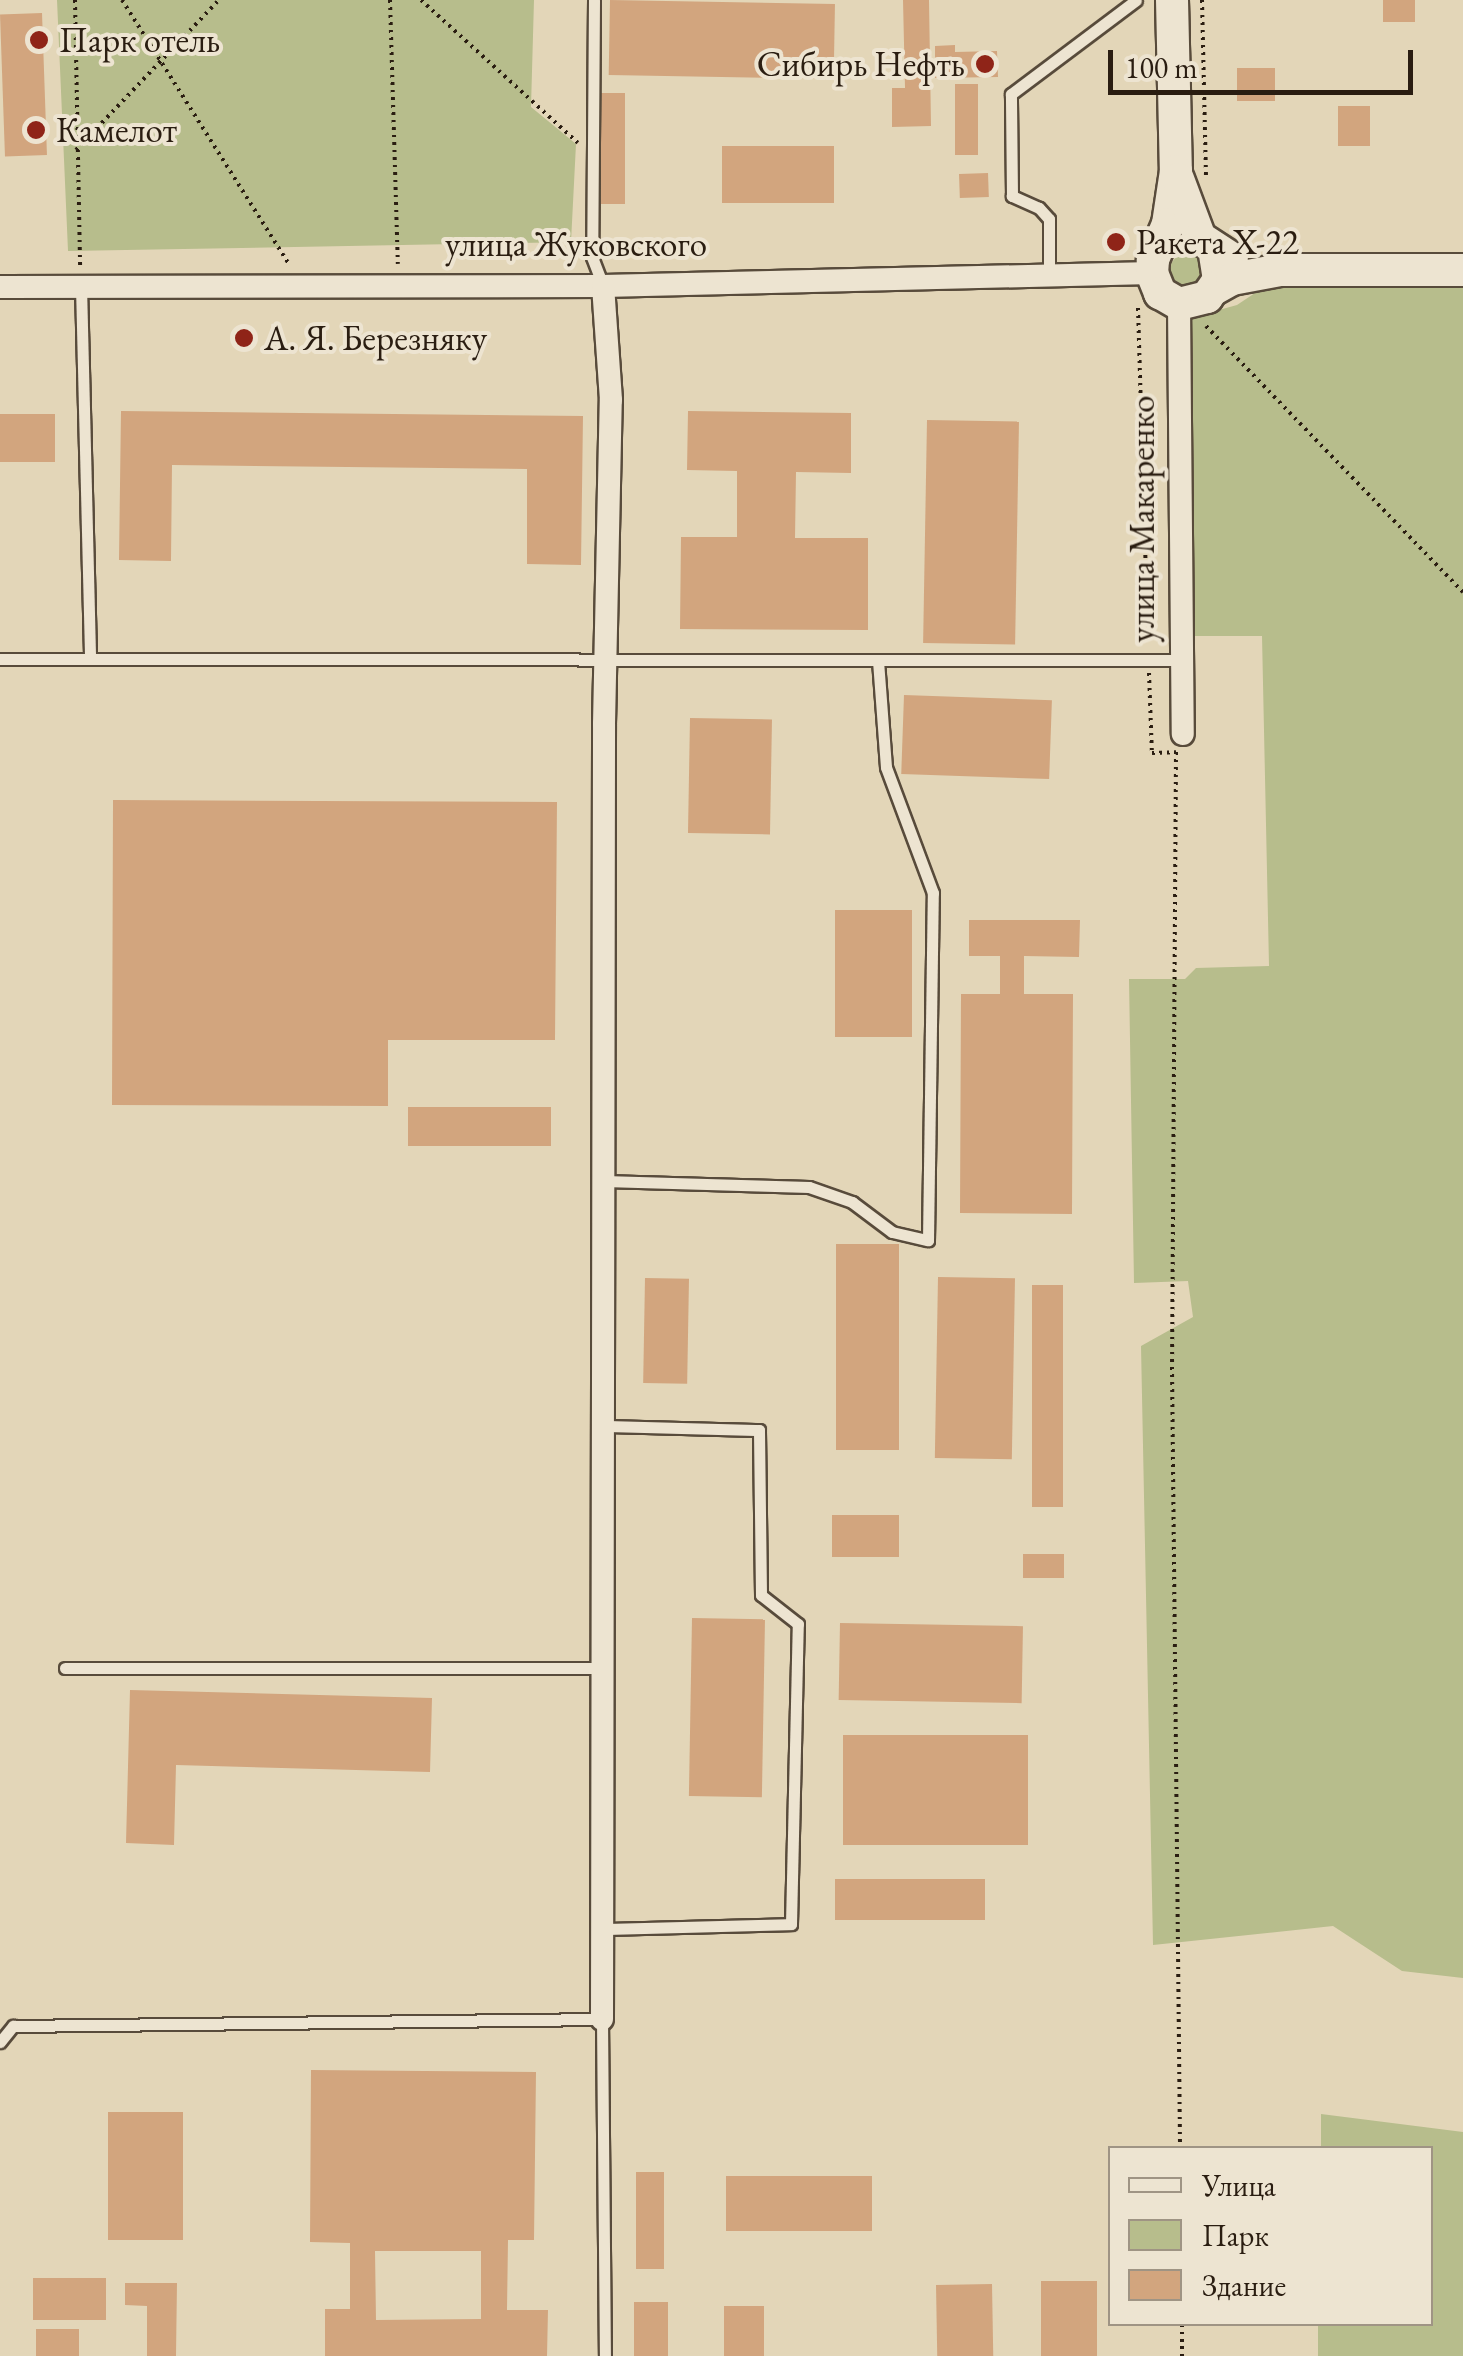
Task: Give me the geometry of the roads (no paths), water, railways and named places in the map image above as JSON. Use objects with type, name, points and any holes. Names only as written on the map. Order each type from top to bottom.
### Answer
[{"type":"street","points":[[1172,0],[1191,176],[1207,244],[1220,270],[1190,305]]},
{"type":"street","points":[[1190,305],[1160,293],[1155,261],[1191,176]]},
{"type":"street","points":[[1155,261],[1171,239],[1207,244],[1280,270]]},
{"type":"street","name":"улица Жуковского","points":[[0,287],[603,286],[1049,279],[1155,261]]},
{"type":"street","points":[[1190,305],[1232,279],[1280,270],[1463,270]]},
{"type":"street","points":[[602,2019],[605,656],[611,400],[603,286]]},
{"type":"street","name":"улица Макаренко","points":[[1180,743],[1190,305]]},
{"type":"lane","points":[[594,0],[592,257],[603,286]]},
{"type":"lane","points":[[1049,279],[1050,219],[1040,208],[1012,196],[1011,94],[1136,0]]},
{"type":"lane","points":[[81,286],[90,658]]},
{"type":"lane","points":[[0,659],[605,656],[759,662],[1183,660]]},
{"type":"lane","points":[[604,1182],[809,1187],[852,1202],[892,1232],[928,1240],[934,893],[886,767],[878,660]]},
{"type":"lane","points":[[602,1930],[791,1924],[798,1624],[761,1595],[759,1430],[603,1426]]},
{"type":"lane","points":[[65,1668],[603,1668]]},
{"type":"lane","points":[[0,2042],[13,2026],[602,2019],[605,2356]]},
{"type":"place","name":"Парк отель","points":[[39,40]]},
{"type":"place","name":"Сибирь Нефть","points":[[985,64]]},
{"type":"place","name":"Камелот","points":[[36,130]]},
{"type":"place","name":"Ракета Х-22","points":[[1116,242]]},
{"type":"place","name":"А. Я. Березняку","points":[[244,338]]}]
